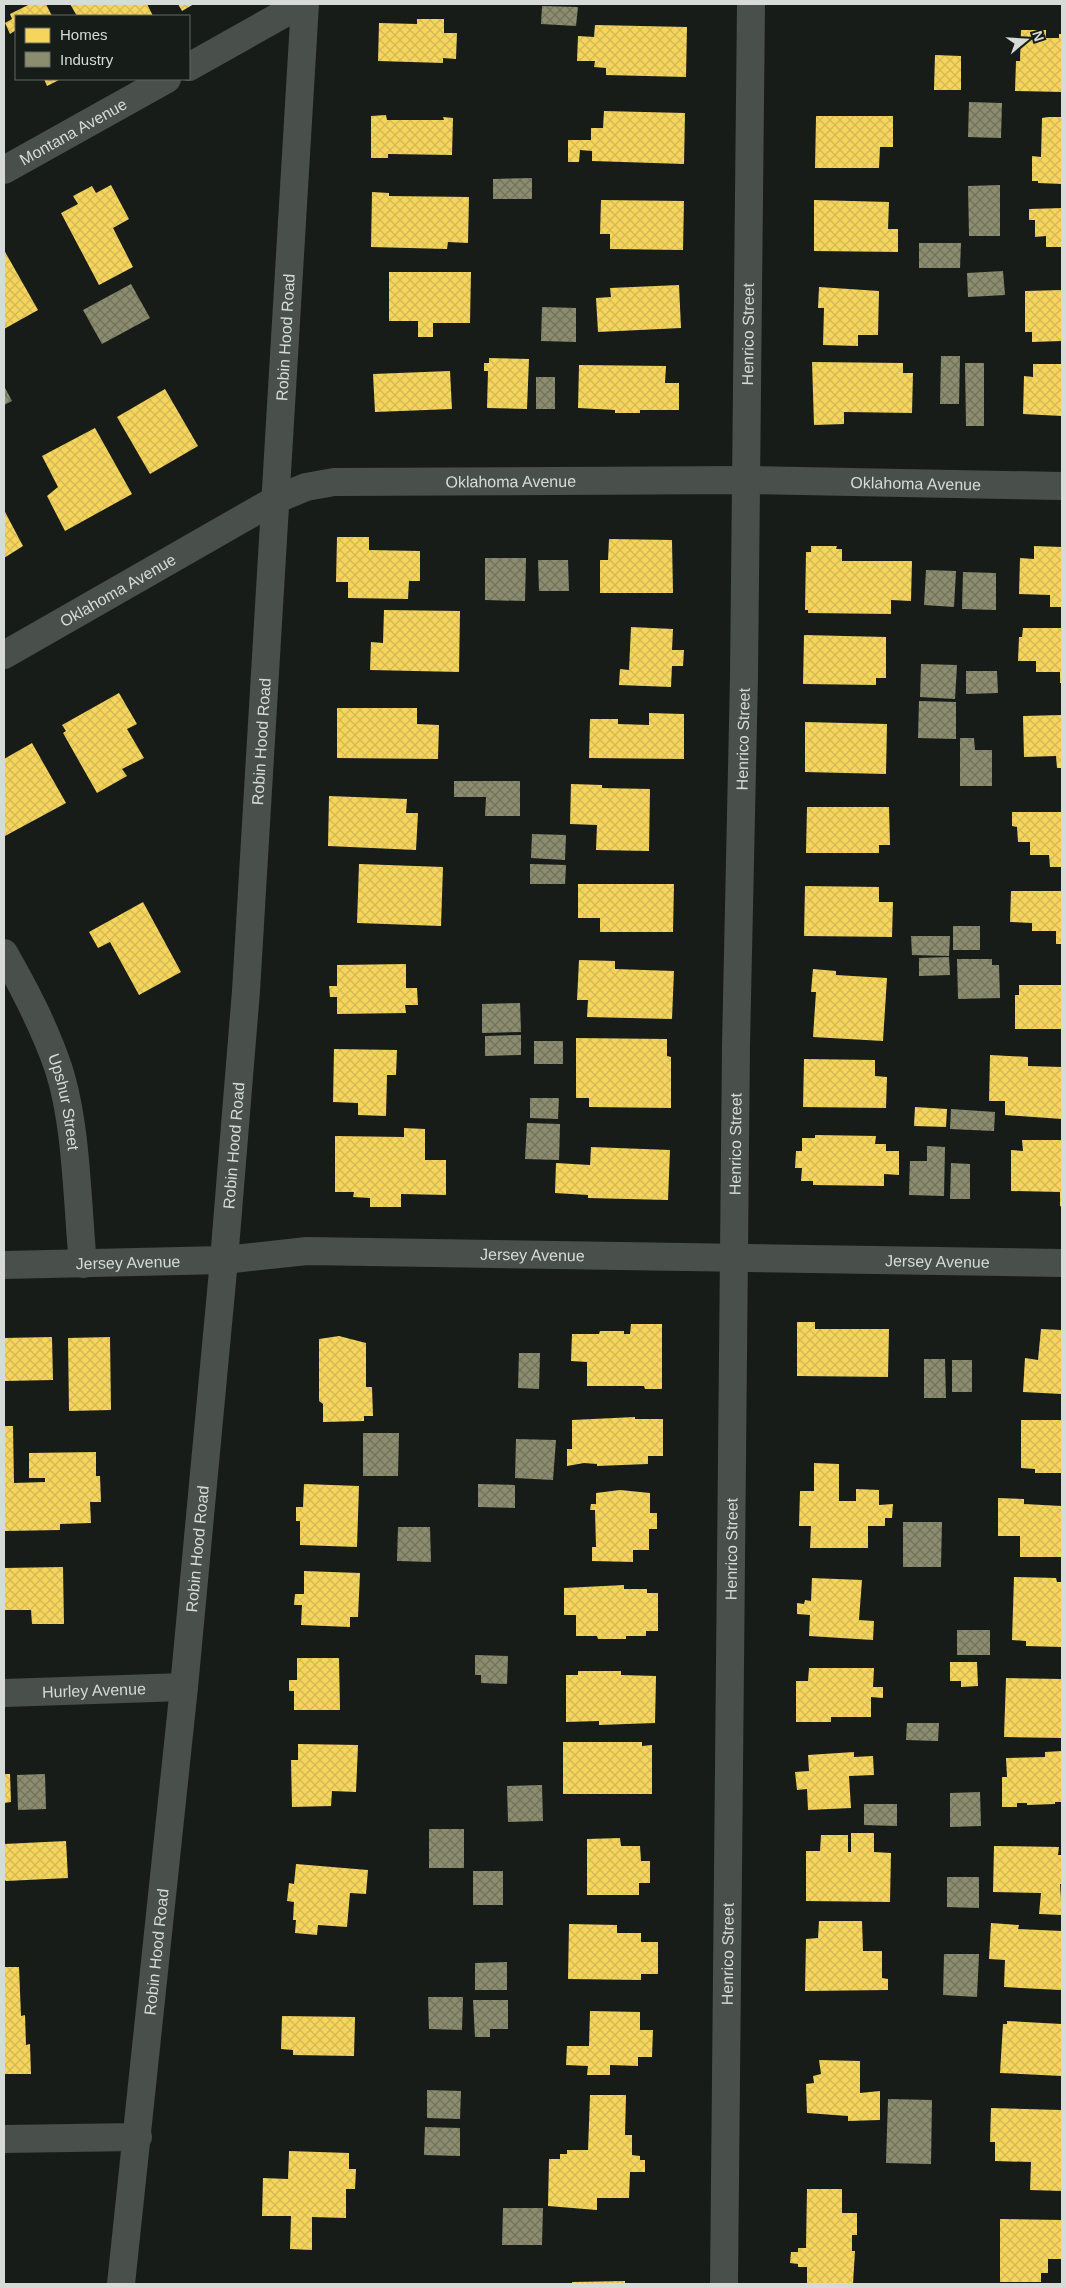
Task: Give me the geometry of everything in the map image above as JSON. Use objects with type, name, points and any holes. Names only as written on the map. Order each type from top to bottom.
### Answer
[{"type":"street","points":[[190,65],[303,4]]},
{"type":"street","name":"Robin Hood Road","points":[[121,2284],[184,1687],[224,1260],[246,991],[303,4]]},
{"type":"street","name":"Henrico Street","points":[[724,2284],[736,1045],[744,676],[751,4]]},
{"type":"street","name":"Montana Avenue","points":[[4,170],[165,80]]},
{"type":"street","name":"Oklahoma Avenue","points":[[4,655],[274,500],[306,487],[339,481],[746,480],[1062,486]]},
{"type":"street","name":"Upshur Street","points":[[4,953],[36,1009],[58,1068],[70,1117],[83,1264]]},
{"type":"street","name":"Jersey Avenue","points":[[4,1265],[224,1260],[306,1251],[1062,1263]]},
{"type":"street","name":"Hurley Avenue","points":[[4,1693],[184,1687]]},
{"type":"street","points":[[4,2139],[138,2137]]},
{"type":"building: Homes","points":[[30,4],[46,4],[52,15],[15,15],[15,31],[10,34],[5,23],[12,19],[10,14]]},
{"type":"building: Homes","points":[[70,4],[147,4],[152,15],[76,15]]},
{"type":"building: Homes","points":[[178,4],[194,4],[182,11]]},
{"type":"building: Homes","points":[[417,19],[444,19],[444,33],[457,33],[456,59],[443,58],[443,63],[378,61],[379,23],[417,24]]},
{"type":"building: Homes","points":[[595,25],[687,27],[686,77],[606,75],[606,68],[594,67],[595,61],[577,61],[578,36],[594,37]]},
{"type":"building: Homes","points":[[1021,30],[1046,30],[1046,38],[1059,38],[1059,34],[1062,34],[1062,92],[1015,91],[1016,61],[1020,61]]},
{"type":"building: Homes","points":[[935,55],[961,56],[961,90],[934,90]]},
{"type":"building: Homes","points":[[44,80],[59,80],[47,86]]},
{"type":"building: Homes","points":[[604,111],[685,113],[684,164],[592,161],[592,151],[580,150],[579,162],[568,162],[568,140],[591,140],[591,128],[603,128]]},
{"type":"building: Homes","points":[[386,115],[387,120],[444,120],[443,117],[453,118],[452,155],[388,154],[388,158],[371,158],[371,116]]},
{"type":"building: Homes","points":[[816,116],[893,116],[893,147],[880,147],[879,168],[815,168]]},
{"type":"building: Homes","points":[[1062,117],[1062,184],[1032,181],[1032,156],[1041,157],[1042,118]]},
{"type":"building: Homes","points":[[111,185],[129,219],[113,228],[133,267],[99,285],[61,213],[78,204],[73,196],[92,186],[96,193]]},
{"type":"building: Homes","points":[[372,192],[389,193],[389,196],[469,197],[468,243],[448,242],[447,249],[371,247]]},
{"type":"building: Homes","points":[[601,200],[684,201],[683,250],[610,249],[610,234],[600,234]]},
{"type":"building: Homes","points":[[814,200],[889,202],[888,229],[898,229],[898,252],[814,251]]},
{"type":"building: Homes","points":[[1062,208],[1062,247],[1046,247],[1046,236],[1035,237],[1035,220],[1029,220],[1029,209]]},
{"type":"building: Homes","points":[[4,250],[38,310],[4,329]]},
{"type":"building: Homes","points":[[389,272],[471,272],[470,323],[433,323],[433,337],[418,337],[418,321],[389,321]]},
{"type":"building: Homes","points":[[679,285],[681,328],[598,332],[596,298],[611,297],[610,288]]},
{"type":"building: Homes","points":[[819,287],[879,291],[878,335],[858,335],[858,346],[823,345],[824,308],[818,308]]},
{"type":"building: Homes","points":[[1062,290],[1062,341],[1032,342],[1032,332],[1025,332],[1025,291]]},
{"type":"building: Homes","points":[[489,358],[529,359],[527,409],[487,408],[488,371],[484,371],[484,363],[489,363]]},
{"type":"building: Homes","points":[[812,362],[903,363],[903,373],[913,373],[912,413],[844,412],[844,424],[814,425]]},
{"type":"building: Homes","points":[[1033,364],[1062,364],[1062,416],[1023,414],[1024,376],[1033,377]]},
{"type":"building: Homes","points":[[579,365],[666,366],[665,383],[679,383],[679,410],[640,410],[640,413],[615,413],[615,410],[578,408]]},
{"type":"building: Homes","points":[[450,371],[452,409],[375,412],[373,374]]},
{"type":"building: Homes","points":[[165,389],[198,446],[150,474],[117,417]]},
{"type":"building: Homes","points":[[95,428],[132,494],[65,531],[47,496],[58,487],[42,456]]},
{"type":"building: Homes","points":[[4,510],[23,546],[4,558]]},
{"type":"building: Homes","points":[[337,537],[369,537],[369,550],[420,551],[420,581],[409,581],[408,599],[348,598],[348,582],[336,582]]},
{"type":"building: Homes","points":[[609,539],[672,540],[673,593],[600,593],[600,560],[608,560]]},
{"type":"building: Homes","points":[[811,546],[837,546],[836,549],[842,549],[842,561],[912,561],[911,601],[891,600],[891,614],[808,613],[808,610],[805,610],[806,552],[811,552]]},
{"type":"building: Homes","points":[[1034,546],[1062,547],[1062,607],[1050,607],[1050,595],[1019,594],[1020,558],[1034,559]]},
{"type":"building: Homes","points":[[384,610],[460,611],[459,672],[370,670],[371,642],[383,643]]},
{"type":"building: Homes","points":[[631,627],[673,629],[672,650],[684,650],[683,666],[672,666],[671,687],[619,685],[620,669],[629,670]]},
{"type":"building: Homes","points":[[1023,628],[1062,628],[1062,683],[1060,683],[1060,672],[1036,672],[1036,661],[1018,661],[1019,637],[1022,637]]},
{"type":"building: Homes","points":[[804,635],[886,637],[886,678],[876,678],[876,685],[803,684]]},
{"type":"building: Homes","points":[[119,693],[137,724],[127,729],[144,758],[122,769],[127,776],[97,793],[63,733],[66,731],[62,725]]},
{"type":"building: Homes","points":[[337,708],[417,708],[417,724],[439,725],[438,759],[337,758]]},
{"type":"building: Homes","points":[[649,713],[684,714],[684,759],[589,758],[590,719],[618,719],[618,724],[649,725]]},
{"type":"building: Homes","points":[[1062,715],[1062,768],[1057,768],[1056,756],[1024,757],[1023,716]]},
{"type":"building: Homes","points":[[805,722],[887,724],[886,774],[805,772]]},
{"type":"building: Homes","points":[[32,743],[66,803],[5,836],[4,759]]},
{"type":"building: Homes","points":[[571,784],[602,785],[602,788],[650,789],[649,851],[596,850],[597,825],[570,824]]},
{"type":"building: Homes","points":[[329,796],[407,799],[406,813],[418,813],[416,850],[328,846]]},
{"type":"building: Homes","points":[[807,807],[889,807],[890,845],[879,845],[879,853],[806,853]]},
{"type":"building: Homes","points":[[1012,812],[1062,812],[1062,867],[1050,867],[1049,855],[1030,855],[1030,842],[1018,842],[1017,827],[1012,826]]},
{"type":"building: Homes","points":[[359,864],[443,867],[441,926],[357,923]]},
{"type":"building: Homes","points":[[578,884],[674,884],[673,932],[600,932],[600,918],[578,918]]},
{"type":"building: Homes","points":[[805,886],[879,887],[879,902],[893,902],[892,937],[804,936]]},
{"type":"building: Homes","points":[[1011,891],[1062,891],[1062,944],[1056,944],[1056,931],[1032,931],[1032,923],[1010,922]]},
{"type":"building: Homes","points":[[143,902],[181,972],[139,995],[110,942],[98,948],[89,932]]},
{"type":"building: Homes","points":[[579,960],[615,961],[615,969],[674,971],[672,1019],[587,1017],[588,1000],[577,1000]]},
{"type":"building: Homes","points":[[406,964],[406,988],[417,988],[418,1005],[405,1005],[406,1013],[337,1014],[337,997],[330,997],[329,986],[337,986],[337,965]]},
{"type":"building: Homes","points":[[813,969],[836,971],[836,975],[887,978],[883,1041],[813,1037],[816,992],[811,992]]},
{"type":"building: Homes","points":[[1019,985],[1062,985],[1062,1029],[1015,1029],[1015,995],[1019,995]]},
{"type":"building: Homes","points":[[576,1038],[667,1039],[667,1056],[671,1057],[671,1108],[589,1107],[589,1098],[576,1098]]},
{"type":"building: Homes","points":[[334,1049],[397,1050],[396,1075],[387,1075],[386,1116],[358,1115],[358,1103],[333,1102]]},
{"type":"building: Homes","points":[[990,1055],[1028,1057],[1028,1066],[1062,1067],[1062,1119],[1005,1115],[1005,1101],[989,1101]]},
{"type":"building: Homes","points":[[804,1059],[875,1060],[875,1076],[887,1077],[886,1108],[803,1107]]},
{"type":"building: Homes","points":[[915,1107],[947,1109],[946,1127],[914,1126]]},
{"type":"building: Homes","points":[[404,1128],[425,1129],[425,1160],[446,1160],[446,1195],[401,1194],[401,1207],[370,1207],[370,1198],[353,1197],[354,1192],[335,1192],[335,1136],[404,1137]]},
{"type":"building: Homes","points":[[815,1135],[876,1136],[875,1144],[886,1144],[886,1151],[899,1151],[899,1175],[884,1174],[884,1186],[813,1185],[813,1181],[801,1181],[802,1168],[795,1168],[796,1151],[802,1151],[802,1138],[815,1138]]},
{"type":"building: Homes","points":[[1022,1140],[1062,1140],[1062,1207],[1060,1206],[1060,1192],[1011,1191],[1011,1150],[1023,1151]]},
{"type":"building: Homes","points":[[591,1147],[670,1150],[668,1200],[588,1198],[588,1195],[555,1193],[556,1163],[590,1165]]},
{"type":"building: Homes","points":[[797,1322],[815,1322],[815,1329],[889,1329],[888,1377],[797,1376]]},
{"type":"building: Homes","points":[[631,1324],[662,1324],[662,1389],[645,1389],[644,1386],[587,1386],[587,1362],[571,1361],[572,1334],[599,1334],[600,1331],[624,1331],[624,1334],[630,1334]]},
{"type":"building: Homes","points":[[1041,1329],[1062,1330],[1062,1394],[1023,1392],[1025,1358],[1038,1360]]},
{"type":"building: Homes","points":[[339,1336],[366,1343],[366,1387],[372,1387],[373,1416],[364,1416],[364,1421],[323,1422],[323,1404],[319,1401],[319,1339]]},
{"type":"building: Homes","points":[[52,1337],[53,1380],[4,1381],[4,1338]]},
{"type":"building: Homes","points":[[110,1337],[111,1410],[69,1411],[68,1338]]},
{"type":"building: Homes","points":[[635,1417],[635,1419],[663,1419],[663,1456],[648,1456],[648,1464],[597,1466],[597,1464],[584,1463],[567,1466],[567,1449],[572,1449],[572,1420]]},
{"type":"building: Homes","points":[[1021,1420],[1062,1420],[1062,1473],[1035,1473],[1035,1469],[1021,1468]]},
{"type":"building: Homes","points":[[4,1426],[13,1426],[14,1483],[45,1482],[45,1478],[29,1478],[29,1453],[96,1452],[96,1476],[100,1476],[101,1502],[90,1502],[91,1523],[60,1524],[60,1530],[4,1531]]},
{"type":"building: Homes","points":[[814,1463],[839,1464],[839,1501],[856,1501],[856,1489],[879,1490],[879,1505],[893,1504],[892,1518],[885,1518],[885,1526],[868,1526],[868,1548],[810,1548],[811,1526],[799,1526],[800,1491],[814,1491]]},
{"type":"building: Homes","points":[[304,1484],[359,1486],[357,1547],[300,1545],[300,1521],[296,1521],[296,1507],[303,1507]]},
{"type":"building: Homes","points":[[620,1490],[650,1493],[650,1513],[657,1513],[657,1529],[649,1529],[649,1550],[633,1550],[633,1562],[592,1561],[592,1547],[596,1547],[595,1510],[590,1510],[591,1504],[596,1504],[596,1493]]},
{"type":"building: Homes","points":[[998,1498],[1024,1499],[1024,1504],[1062,1506],[1062,1557],[1020,1557],[1020,1536],[998,1536]]},
{"type":"building: Homes","points":[[63,1567],[64,1624],[32,1624],[31,1610],[4,1610],[4,1568]]},
{"type":"building: Homes","points":[[304,1571],[360,1573],[358,1617],[350,1617],[350,1627],[301,1625],[302,1605],[294,1605],[295,1594],[304,1594]]},
{"type":"building: Homes","points":[[1014,1577],[1056,1578],[1057,1582],[1062,1582],[1062,1647],[1026,1646],[1026,1641],[1012,1640]]},
{"type":"building: Homes","points":[[812,1578],[862,1580],[859,1620],[874,1621],[873,1640],[809,1636],[810,1615],[797,1614],[797,1603],[804,1604],[805,1600],[811,1601]]},
{"type":"building: Homes","points":[[624,1585],[624,1589],[647,1589],[647,1593],[658,1593],[658,1631],[646,1631],[646,1636],[626,1636],[626,1639],[598,1639],[597,1636],[576,1636],[576,1615],[564,1615],[564,1588]]},
{"type":"building: Homes","points":[[297,1658],[339,1658],[340,1710],[294,1710],[294,1691],[289,1691],[289,1680],[297,1680]]},
{"type":"building: Homes","points":[[950,1662],[977,1662],[978,1686],[961,1687],[961,1681],[950,1681]]},
{"type":"building: Homes","points":[[809,1668],[874,1668],[873,1687],[883,1687],[883,1698],[871,1697],[871,1717],[831,1717],[831,1722],[796,1722],[796,1681],[808,1681]]},
{"type":"building: Homes","points":[[578,1671],[621,1671],[621,1675],[656,1676],[655,1723],[599,1725],[599,1721],[566,1722],[566,1675],[578,1675]]},
{"type":"building: Homes","points":[[1006,1678],[1062,1679],[1062,1738],[1004,1737]]},
{"type":"building: Homes","points":[[563,1742],[642,1742],[642,1746],[652,1745],[652,1794],[563,1794]]},
{"type":"building: Homes","points":[[298,1744],[358,1745],[356,1792],[332,1791],[331,1806],[292,1807],[291,1760],[298,1760]]},
{"type":"building: Homes","points":[[1062,1751],[1062,1802],[1027,1805],[1027,1803],[1017,1803],[1017,1807],[1002,1807],[1002,1777],[1007,1777],[1006,1758],[1045,1757],[1045,1752]]},
{"type":"building: Homes","points":[[854,1752],[854,1757],[873,1756],[874,1775],[849,1776],[851,1808],[808,1810],[807,1789],[797,1790],[795,1772],[809,1771],[808,1755]]},
{"type":"building: Homes","points":[[4,1774],[10,1774],[11,1802],[4,1803]]},
{"type":"building: Homes","points":[[851,1833],[874,1833],[874,1852],[891,1853],[890,1902],[806,1901],[806,1851],[820,1851],[821,1835],[848,1835],[848,1852],[851,1852]]},
{"type":"building: Homes","points":[[620,1838],[621,1846],[640,1846],[641,1861],[650,1861],[650,1883],[639,1883],[639,1895],[587,1895],[587,1839]]},
{"type":"building: Homes","points":[[66,1841],[68,1878],[6,1881],[4,1879],[4,1844]]},
{"type":"building: Homes","points":[[994,1846],[1059,1847],[1058,1855],[1062,1855],[1062,1884],[1060,1884],[1062,1915],[1039,1914],[1041,1893],[993,1892]]},
{"type":"building: Homes","points":[[296,1864],[368,1870],[366,1894],[350,1893],[347,1927],[318,1925],[317,1935],[295,1933],[296,1920],[293,1920],[294,1902],[287,1901],[289,1883],[294,1884]]},
{"type":"building: Homes","points":[[819,1921],[862,1921],[863,1951],[882,1951],[882,1978],[888,1979],[888,1990],[805,1991],[806,1939],[818,1938]]},
{"type":"building: Homes","points":[[991,1923],[1019,1925],[1018,1929],[1062,1931],[1061,1990],[1004,1987],[1005,1960],[989,1959]]},
{"type":"building: Homes","points":[[569,1924],[617,1925],[617,1933],[641,1933],[641,1942],[658,1942],[658,1974],[641,1974],[641,1980],[568,1979]]},
{"type":"building: Homes","points":[[4,1967],[19,1967],[21,2016],[25,2015],[26,2045],[30,2044],[31,2074],[4,2074]]},
{"type":"building: Homes","points":[[590,2011],[640,2012],[640,2030],[653,2030],[652,2057],[638,2057],[638,2066],[610,2065],[610,2075],[587,2075],[588,2066],[566,2065],[567,2046],[589,2046]]},
{"type":"building: Homes","points":[[282,2016],[355,2017],[354,2056],[293,2055],[293,2050],[281,2049]]},
{"type":"building: Homes","points":[[1007,2021],[1062,2024],[1062,2076],[1000,2073],[1003,2024],[1007,2024]]},
{"type":"building: Homes","points":[[819,2060],[860,2061],[860,2093],[880,2091],[880,2120],[848,2121],[848,2116],[807,2113],[806,2084],[814,2083],[813,2076],[821,2074]]},
{"type":"building: Homes","points":[[590,2095],[626,2095],[625,2135],[632,2135],[632,2155],[640,2156],[640,2160],[645,2160],[645,2172],[630,2172],[629,2198],[597,2198],[597,2210],[548,2206],[549,2159],[560,2159],[560,2154],[567,2154],[567,2150],[588,2150]]},
{"type":"building: Homes","points":[[991,2108],[1061,2110],[1062,2191],[1030,2190],[1031,2162],[995,2161],[995,2142],[990,2142]]},
{"type":"building: Homes","points":[[289,2151],[349,2153],[349,2169],[356,2169],[355,2189],[346,2189],[346,2218],[312,2217],[312,2250],[290,2249],[291,2216],[262,2216],[263,2178],[288,2179]]},
{"type":"building: Homes","points":[[807,2189],[842,2189],[842,2213],[857,2213],[857,2235],[852,2235],[852,2251],[855,2251],[853,2284],[807,2284],[807,2267],[798,2267],[798,2264],[790,2263],[791,2252],[798,2252],[798,2248],[806,2248]]},
{"type":"building: Homes","points":[[1000,2219],[1062,2220],[1062,2259],[1048,2259],[1048,2273],[1041,2273],[1041,2282],[1000,2282]]},
{"type":"building: Homes","points":[[625,2281],[625,2284],[572,2284],[572,2282]]},
{"type":"building: Industry","points":[[542,6],[578,7],[576,26],[541,24]]},
{"type":"building: Industry","points":[[969,102],[1002,103],[1001,138],[968,137]]},
{"type":"building: Industry","points":[[532,178],[532,199],[493,199],[493,179]]},
{"type":"building: Industry","points":[[1000,185],[1000,236],[969,236],[968,186]]},
{"type":"building: Industry","points":[[919,243],[961,243],[960,268],[919,268]]},
{"type":"building: Industry","points":[[1003,271],[1005,295],[968,297],[967,273]]},
{"type":"building: Industry","points":[[131,284],[150,318],[102,344],[83,310]]},
{"type":"building: Industry","points":[[542,307],[576,308],[576,342],[541,341]]},
{"type":"building: Industry","points":[[941,356],[960,356],[959,404],[940,404]]},
{"type":"building: Industry","points":[[965,363],[984,363],[984,426],[966,426]]},
{"type":"building: Industry","points":[[536,377],[555,377],[555,409],[536,409]]},
{"type":"building: Industry","points":[[4,386],[12,401],[4,405]]},
{"type":"building: Industry","points":[[485,558],[526,558],[525,601],[485,600]]},
{"type":"building: Industry","points":[[538,560],[568,560],[569,591],[539,591]]},
{"type":"building: Industry","points":[[926,570],[956,571],[954,607],[924,605]]},
{"type":"building: Industry","points":[[963,572],[996,573],[996,610],[962,609]]},
{"type":"building: Industry","points":[[921,664],[957,665],[955,699],[920,697]]},
{"type":"building: Industry","points":[[966,671],[997,671],[998,693],[966,694]]},
{"type":"building: Industry","points":[[919,701],[956,702],[956,739],[918,738]]},
{"type":"building: Industry","points":[[960,738],[974,738],[975,750],[992,750],[992,786],[960,786]]},
{"type":"building: Industry","points":[[454,781],[520,781],[520,816],[485,816],[486,797],[454,797]]},
{"type":"building: Industry","points":[[532,834],[566,835],[565,860],[531,858]]},
{"type":"building: Industry","points":[[530,864],[566,865],[565,884],[530,884]]},
{"type":"building: Industry","points":[[953,926],[980,926],[980,950],[953,950]]},
{"type":"building: Industry","points":[[911,936],[950,936],[949,956],[912,955]]},
{"type":"building: Industry","points":[[949,957],[950,975],[919,976],[919,958]]},
{"type":"building: Industry","points":[[957,959],[992,959],[992,965],[999,965],[1000,998],[958,999]]},
{"type":"building: Industry","points":[[520,1003],[521,1032],[482,1033],[482,1004]]},
{"type":"building: Industry","points":[[521,1035],[521,1055],[485,1056],[485,1036]]},
{"type":"building: Industry","points":[[534,1041],[563,1041],[563,1064],[534,1064]]},
{"type":"building: Industry","points":[[530,1098],[559,1098],[558,1119],[530,1118]]},
{"type":"building: Industry","points":[[951,1109],[995,1112],[994,1131],[950,1129]]},
{"type":"building: Industry","points":[[527,1123],[560,1124],[559,1160],[525,1159]]},
{"type":"building: Industry","points":[[927,1146],[945,1147],[944,1196],[909,1195],[910,1161],[927,1161]]},
{"type":"building: Industry","points":[[951,1163],[970,1164],[970,1199],[950,1199]]},
{"type":"building: Industry","points":[[519,1353],[540,1353],[539,1389],[518,1388]]},
{"type":"building: Industry","points":[[924,1359],[945,1359],[946,1398],[924,1398]]},
{"type":"building: Industry","points":[[952,1360],[972,1360],[972,1392],[952,1392]]},
{"type":"building: Industry","points":[[363,1433],[399,1433],[398,1476],[363,1476]]},
{"type":"building: Industry","points":[[516,1439],[556,1440],[553,1480],[515,1478]]},
{"type":"building: Industry","points":[[478,1484],[515,1485],[515,1508],[478,1507]]},
{"type":"building: Industry","points":[[903,1522],[942,1522],[941,1567],[903,1567]]},
{"type":"building: Industry","points":[[398,1527],[430,1527],[431,1562],[397,1561]]},
{"type":"building: Industry","points":[[957,1630],[990,1630],[990,1655],[957,1655]]},
{"type":"building: Industry","points":[[475,1655],[508,1656],[507,1684],[481,1683],[481,1675],[475,1675]]},
{"type":"building: Industry","points":[[907,1723],[939,1723],[938,1741],[906,1740]]},
{"type":"building: Industry","points":[[45,1774],[46,1809],[18,1810],[17,1775]]},
{"type":"building: Industry","points":[[542,1785],[543,1821],[508,1822],[507,1786]]},
{"type":"building: Industry","points":[[980,1792],[981,1826],[950,1827],[950,1793]]},
{"type":"building: Industry","points":[[864,1804],[897,1804],[897,1826],[864,1825]]},
{"type":"building: Industry","points":[[429,1829],[464,1829],[464,1868],[429,1868]]},
{"type":"building: Industry","points":[[473,1871],[503,1871],[503,1905],[473,1905]]},
{"type":"building: Industry","points":[[947,1877],[979,1877],[979,1908],[947,1907]]},
{"type":"building: Industry","points":[[944,1954],[979,1954],[977,1997],[943,1995]]},
{"type":"building: Industry","points":[[507,1962],[507,1990],[475,1990],[475,1963]]},
{"type":"building: Industry","points":[[428,1997],[463,1997],[462,2030],[429,2029]]},
{"type":"building: Industry","points":[[473,2000],[508,2000],[508,2029],[490,2029],[490,2037],[475,2037]]},
{"type":"building: Industry","points":[[427,2090],[461,2091],[460,2119],[427,2118]]},
{"type":"building: Industry","points":[[888,2099],[932,2100],[931,2164],[886,2163]]},
{"type":"building: Industry","points":[[425,2127],[460,2128],[460,2156],[424,2155]]},
{"type":"building: Industry","points":[[503,2208],[543,2208],[542,2245],[502,2245]]}]
